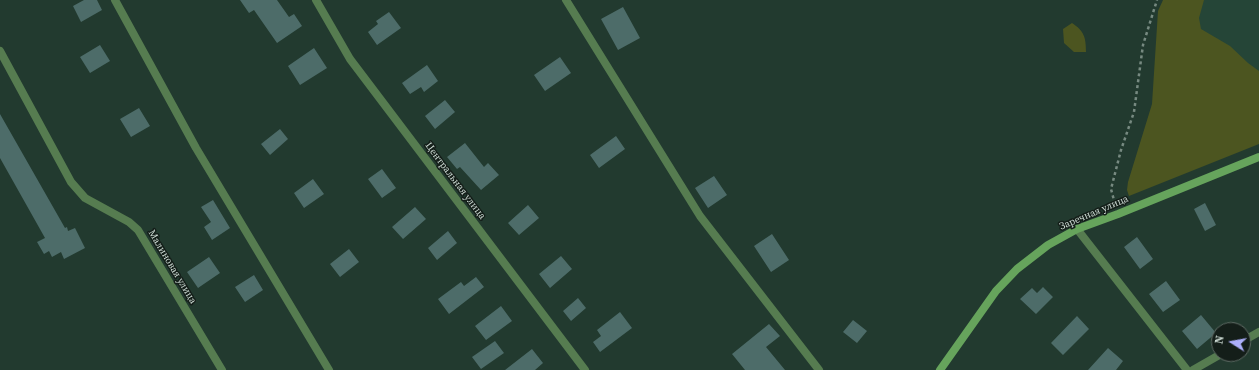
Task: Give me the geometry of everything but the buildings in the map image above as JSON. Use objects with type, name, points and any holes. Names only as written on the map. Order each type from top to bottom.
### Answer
[{"type":"street","points":[[115,0],[196,148],[276,284],[329,370]]},
{"type":"street","name":"Центральная улица","points":[[316,0],[350,59],[585,370]]},
{"type":"street","points":[[566,0],[700,216],[820,370]]},
{"type":"street","name":"Малиновая улица","points":[[0,51],[71,182],[85,198],[129,222],[138,230],[222,370]]},
{"type":"street","name":"Заречная улица","points":[[940,370],[996,291],[1017,269],[1048,245],[1077,229],[1259,157]]},
{"type":"street","points":[[1077,229],[1187,370]]},
{"type":"street","points":[[1193,370],[1211,360]]},
{"type":"path","points":[[1118,214],[1111,189],[1121,150],[1134,112],[1143,45],[1157,0]]},
{"type":"shaded area","points":[[1173,0],[1259,0],[1259,118]]},
{"type":"green space","points":[[1163,0],[1204,0],[1199,18],[1201,29],[1230,46],[1259,71],[1259,144],[1129,196],[1127,190],[1128,182],[1152,104],[1158,11]]},
{"type":"green space","points":[[1072,23],[1084,35],[1086,52],[1074,52],[1064,43],[1063,29]]}]
